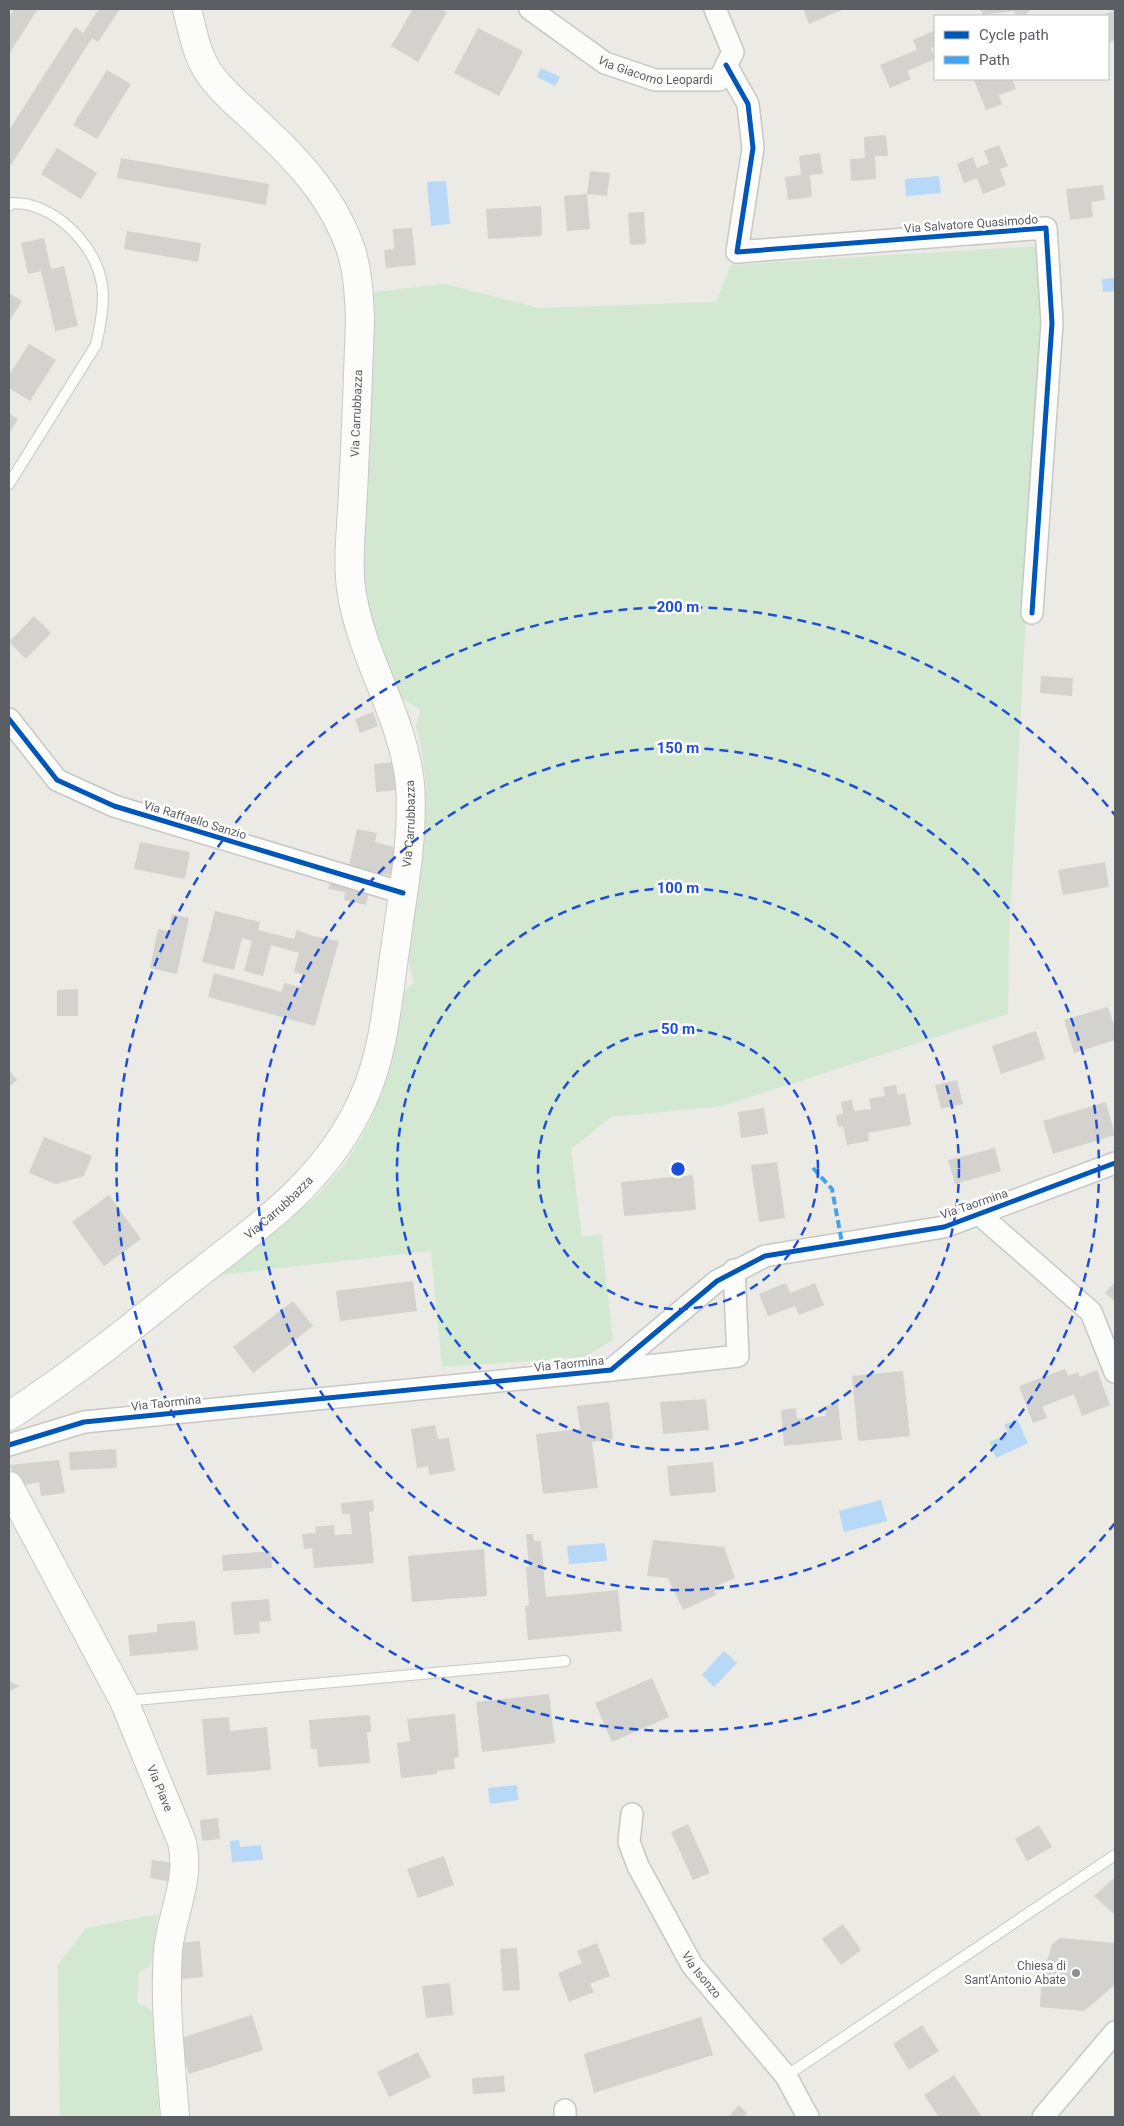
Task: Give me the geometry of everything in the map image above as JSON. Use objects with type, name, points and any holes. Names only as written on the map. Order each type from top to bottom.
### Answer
[{"type":"main road","name":"Via Carrubbazza","points":[[9,1416],[44,1393],[126,1332],[298,1194],[324,1165],[345,1133],[363,1100],[378,1063],[403,893],[410,814],[410,783],[403,747],[363,640],[350,584],[360,319],[357,275],[350,247],[318,185],[294,157],[229,96],[208,71],[197,48],[187,9]]},
{"type":"main road","name":"Via Piave","points":[[9,1486],[124,1701],[182,1842],[186,1858],[186,1873],[169,1947],[166,1982],[175,2117]]},
{"type":"street","name":"Via Giacomo Leopardi","points":[[530,9],[605,63],[655,80],[719,80],[732,52],[715,9]]},
{"type":"street","name":"Via Salvatore Quasimodo","points":[[726,65],[748,104],[753,148],[737,252],[1046,228],[1052,323],[1032,613]]},
{"type":"street","name":"Via Raffaello Sanzio","points":[[9,719],[57,780],[114,806],[403,893]]},
{"type":"street","name":"Via Taormina","points":[[9,1445],[84,1422],[611,1370],[717,1281],[734,1270],[765,1256],[944,1226],[1115,1163]]},
{"type":"street","points":[[979,1214],[1091,1312],[1115,1372]]},
{"type":"street","points":[[611,1370],[738,1356],[734,1270]]},
{"type":"street","name":"Via Isonzo","points":[[632,1814],[629,1842],[638,1866],[692,1965],[786,2076],[808,2117]]},
{"type":"street","points":[[1043,2117],[1115,2032]]},
{"type":"lane","points":[[9,206],[11,203],[30,205],[50,214],[75,232],[87,248],[98,270],[103,294],[102,320],[96,345],[9,484]]},
{"type":"lane","points":[[124,1701],[565,1661]]},
{"type":"lane","points":[[786,2076],[1115,1855]]},
{"type":"green space","points":[[1039,246],[1041,327],[1009,938],[1008,1014],[722,1106],[611,1117],[571,1149],[582,1237],[601,1234],[613,1340],[585,1357],[442,1367],[431,1251],[219,1275],[317,1196],[345,1164],[370,1122],[382,1083],[402,995],[414,982],[408,960],[426,787],[421,746],[416,727],[420,710],[399,697],[366,616],[363,576],[374,292],[445,284],[539,308],[716,302],[731,265]]},
{"type":"green space","points":[[158,1914],[151,1965],[139,1972],[137,2003],[152,2011],[159,2117],[60,2117],[58,1965],[86,1928]]},
{"type":"water","points":[[541,68],[560,77],[555,86],[537,77]]},
{"type":"water","points":[[939,176],[941,193],[906,196],[905,179]]},
{"type":"water","points":[[446,181],[450,224],[431,226],[427,182]]},
{"type":"water","points":[[1115,278],[1115,291],[1103,292],[1102,279]]},
{"type":"water","points":[[1017,1419],[1028,1443],[996,1458],[990,1442],[1008,1434],[1004,1425]]},
{"type":"water","points":[[881,1500],[887,1521],[844,1532],[839,1511]]},
{"type":"water","points":[[605,1543],[607,1561],[569,1564],[567,1546]]},
{"type":"water","points":[[724,1651],[737,1663],[714,1687],[702,1675]]},
{"type":"water","points":[[517,1785],[518,1800],[490,1804],[488,1788]]},
{"type":"water","points":[[239,1840],[240,1847],[261,1845],[263,1860],[232,1862],[230,1841]]},
{"type":"building","points":[[14,9],[38,9],[9,54],[9,17]]},
{"type":"building","points":[[99,9],[120,9],[98,42],[92,38],[11,165],[9,164],[9,130],[75,27],[83,33]]},
{"type":"building","points":[[413,9],[440,9],[447,12],[418,62],[391,46]]},
{"type":"building","points":[[803,9],[844,9],[809,24]]},
{"type":"building","points":[[980,9],[1032,9],[1024,15],[1016,15],[1014,11],[983,15]]},
{"type":"building","points":[[1115,10],[1115,40],[1109,43],[1109,15],[1103,15]]},
{"type":"building","points":[[478,28],[523,51],[499,96],[454,73]]},
{"type":"building","points":[[934,30],[934,46],[931,48],[934,59],[907,71],[911,79],[890,88],[880,65],[917,50],[913,40]]},
{"type":"building","points":[[107,70],[131,84],[97,139],[73,125]]},
{"type":"building","points":[[974,80],[1012,80],[1016,89],[999,95],[1002,104],[986,110]]},
{"type":"building","points":[[886,135],[888,156],[875,156],[876,179],[851,181],[850,159],[865,158],[864,137]]},
{"type":"building","points":[[999,145],[1008,166],[1000,169],[1006,185],[983,194],[977,178],[964,183],[957,164],[973,157],[977,168],[989,163],[984,151]]},
{"type":"building","points":[[57,148],[97,173],[81,199],[41,174]]},
{"type":"building","points":[[820,153],[823,174],[810,175],[812,197],[788,200],[785,177],[801,175],[799,156]]},
{"type":"building","points":[[121,158],[269,184],[266,205],[117,178]]},
{"type":"building","points":[[590,171],[610,173],[607,196],[587,194]]},
{"type":"building","points":[[1103,185],[1105,200],[1091,202],[1093,217],[1070,220],[1066,189]]},
{"type":"building","points":[[587,194],[590,229],[567,231],[564,196]]},
{"type":"building","points":[[541,206],[542,236],[488,239],[486,209]]},
{"type":"building","points":[[644,212],[646,244],[630,245],[628,213]]},
{"type":"building","points":[[412,228],[416,265],[386,268],[384,250],[394,249],[393,229]]},
{"type":"building","points":[[127,231],[201,243],[198,262],[124,249]]},
{"type":"building","points":[[44,238],[51,269],[64,266],[78,326],[55,331],[41,271],[28,274],[21,243]]},
{"type":"building","points":[[9,293],[22,301],[9,322]]},
{"type":"building","points":[[29,344],[56,360],[30,401],[9,388],[9,375]]},
{"type":"building","points":[[9,413],[18,419],[9,434]]},
{"type":"building","points":[[34,616],[51,633],[26,659],[9,642]]},
{"type":"building","points":[[1041,676],[1073,678],[1072,696],[1040,693]]},
{"type":"building","points":[[373,712],[378,726],[360,733],[355,719]]},
{"type":"building","points":[[396,762],[398,790],[376,792],[374,764]]},
{"type":"building","points":[[357,829],[377,833],[375,842],[397,848],[393,876],[349,866]]},
{"type":"building","points":[[140,842],[190,852],[185,879],[134,869]]},
{"type":"building","points":[[1105,862],[1109,887],[1063,895],[1058,870]]},
{"type":"building","points":[[330,883],[369,892],[366,905],[344,900],[345,892],[328,889]]},
{"type":"building","points":[[215,911],[260,922],[258,930],[294,939],[297,930],[313,936],[339,941],[315,1026],[208,997],[214,973],[282,992],[284,983],[301,987],[304,975],[294,972],[299,953],[271,945],[263,976],[244,971],[252,941],[242,938],[234,970],[202,962]]},
{"type":"building","points":[[172,914],[189,918],[177,974],[150,968],[158,929],[169,931]]},
{"type":"building","points":[[78,989],[78,1016],[57,1016],[57,990]]},
{"type":"building","points":[[1108,1007],[1115,1028],[1115,1040],[1074,1053],[1064,1020]]},
{"type":"building","points":[[1036,1031],[1045,1059],[1001,1074],[992,1046]]},
{"type":"building","points":[[9,1070],[17,1080],[9,1087]]},
{"type":"building","points":[[957,1080],[963,1104],[941,1109],[935,1085]]},
{"type":"building","points":[[896,1085],[898,1095],[905,1093],[911,1125],[868,1133],[869,1141],[847,1145],[843,1126],[838,1127],[836,1115],[843,1114],[841,1102],[852,1100],[854,1111],[871,1109],[869,1099],[885,1096],[883,1087]]},
{"type":"building","points":[[1106,1102],[1115,1135],[1053,1154],[1043,1121]]},
{"type":"building","points":[[764,1108],[768,1134],[741,1138],[738,1112]]},
{"type":"building","points":[[44,1137],[92,1156],[84,1176],[56,1184],[29,1173]]},
{"type":"building","points":[[995,1148],[1001,1171],[955,1184],[948,1160]]},
{"type":"building","points":[[777,1162],[785,1218],[759,1222],[751,1165]]},
{"type":"building","points":[[693,1175],[696,1210],[624,1216],[621,1182]]},
{"type":"building","points":[[109,1195],[141,1239],[104,1266],[72,1222]]},
{"type":"building","points":[[413,1281],[417,1311],[340,1321],[336,1291]]},
{"type":"building","points":[[1115,1282],[1115,1302],[1105,1293]]},
{"type":"building","points":[[786,1283],[790,1293],[815,1283],[824,1305],[799,1315],[795,1306],[768,1316],[759,1294]]},
{"type":"building","points":[[293,1301],[313,1326],[253,1373],[233,1347]]},
{"type":"building","points":[[1065,1369],[1068,1376],[1078,1372],[1080,1377],[1097,1370],[1110,1405],[1082,1416],[1074,1394],[1042,1407],[1047,1418],[1033,1423],[1019,1386]]},
{"type":"building","points":[[903,1371],[910,1436],[858,1441],[852,1376]]},
{"type":"building","points":[[706,1399],[709,1430],[663,1434],[660,1402]]},
{"type":"building","points":[[609,1402],[613,1439],[592,1442],[598,1488],[543,1494],[536,1434],[580,1429],[577,1406]]},
{"type":"building","points":[[838,1404],[842,1440],[784,1446],[781,1410],[796,1408],[797,1419],[826,1416],[825,1406]]},
{"type":"building","points":[[435,1425],[438,1439],[449,1438],[455,1471],[429,1475],[428,1466],[417,1468],[411,1429]]},
{"type":"building","points":[[116,1449],[117,1468],[70,1470],[69,1452]]},
{"type":"building","points":[[59,1460],[65,1493],[41,1496],[39,1482],[20,1486],[9,1465]]},
{"type":"building","points":[[713,1462],[716,1492],[670,1496],[667,1466]]},
{"type":"building","points":[[373,1500],[374,1511],[369,1512],[374,1563],[314,1568],[312,1548],[304,1549],[302,1534],[316,1533],[315,1527],[334,1525],[335,1535],[352,1534],[350,1514],[342,1514],[341,1503]]},
{"type":"building","points":[[526,1534],[533,1534],[534,1541],[541,1541],[546,1597],[618,1590],[622,1631],[528,1640],[525,1606],[529,1606],[526,1567],[529,1567]]},
{"type":"building","points":[[653,1540],[724,1547],[735,1578],[714,1587],[716,1595],[683,1610],[668,1578],[647,1576]]},
{"type":"building","points":[[484,1549],[487,1596],[412,1602],[408,1556]]},
{"type":"building","points":[[271,1551],[272,1568],[223,1571],[222,1555]]},
{"type":"building","points":[[269,1599],[271,1621],[259,1622],[260,1633],[234,1635],[231,1602]]},
{"type":"building","points":[[195,1621],[198,1650],[130,1656],[128,1635],[157,1632],[157,1624]]},
{"type":"building","points":[[652,1678],[669,1717],[612,1742],[595,1703]]},
{"type":"building","points":[[9,1681],[20,1686],[9,1691]]},
{"type":"building","points":[[549,1694],[555,1743],[482,1752],[476,1702]]},
{"type":"building","points":[[455,1714],[459,1757],[454,1758],[455,1769],[437,1771],[437,1774],[401,1778],[397,1743],[410,1741],[407,1719]]},
{"type":"building","points":[[370,1715],[371,1732],[367,1732],[370,1763],[318,1767],[317,1749],[311,1749],[309,1720]]},
{"type":"building","points":[[229,1717],[230,1731],[267,1727],[271,1770],[207,1775],[202,1719]]},
{"type":"building","points":[[218,1818],[220,1839],[202,1841],[200,1820]]},
{"type":"building","points":[[688,1824],[710,1873],[693,1880],[671,1832]]},
{"type":"building","points":[[1039,1825],[1052,1847],[1027,1861],[1015,1839]]},
{"type":"building","points":[[444,1856],[454,1885],[418,1898],[407,1869]]},
{"type":"building","points":[[152,1860],[174,1863],[172,1882],[150,1878]]},
{"type":"building","points":[[1113,1879],[1115,1882],[1115,1915],[1094,1896]]},
{"type":"building","points":[[843,1924],[861,1950],[841,1965],[822,1939]]},
{"type":"building","name":"Chiesa di Sant'Antonio Abate","points":[[1060,1938],[1115,1943],[1115,1985],[1084,2011],[1040,2007],[1041,1989],[1040,1979],[1036,1975],[1037,1970],[1045,1968],[1052,1944]]},
{"type":"building","points":[[200,1941],[203,1977],[182,1979],[179,1943]]},
{"type":"building","points":[[597,1943],[610,1976],[590,1984],[594,1992],[569,2002],[558,1973],[582,1963],[577,1951]]},
{"type":"building","points":[[517,1948],[520,1990],[503,1991],[500,1949]]},
{"type":"building","points":[[450,1983],[453,2015],[426,2018],[422,1986]]},
{"type":"building","points":[[252,2015],[263,2050],[189,2074],[178,2039]]},
{"type":"building","points":[[701,2017],[713,2055],[594,2093],[584,2054]]},
{"type":"building","points":[[922,2025],[939,2051],[909,2070],[893,2044]]},
{"type":"building","points":[[418,2052],[431,2077],[389,2097],[377,2072]]},
{"type":"building","points":[[954,2075],[982,2117],[939,2117],[924,2095]]},
{"type":"building","points":[[504,2076],[505,2092],[473,2094],[472,2078]]},
{"type":"building","points":[[739,2105],[747,2113],[744,2117],[728,2117]]},
{"type":"marked path","points":[[813,1168],[832,1189],[842,1243]]},
{"type":"cycle path","points":[[726,65],[748,104],[753,148],[737,252],[1046,228],[1052,323],[1032,613]]},
{"type":"cycle path","points":[[9,719],[57,780],[114,806],[403,893]]},
{"type":"cycle path","points":[[9,1445],[84,1422],[611,1370],[717,1281],[765,1256],[944,1227],[1115,1163]]},
{"type":"place","name":"Chiesa di Sant'Antonio Abate","points":[[1076,1973]]}]
